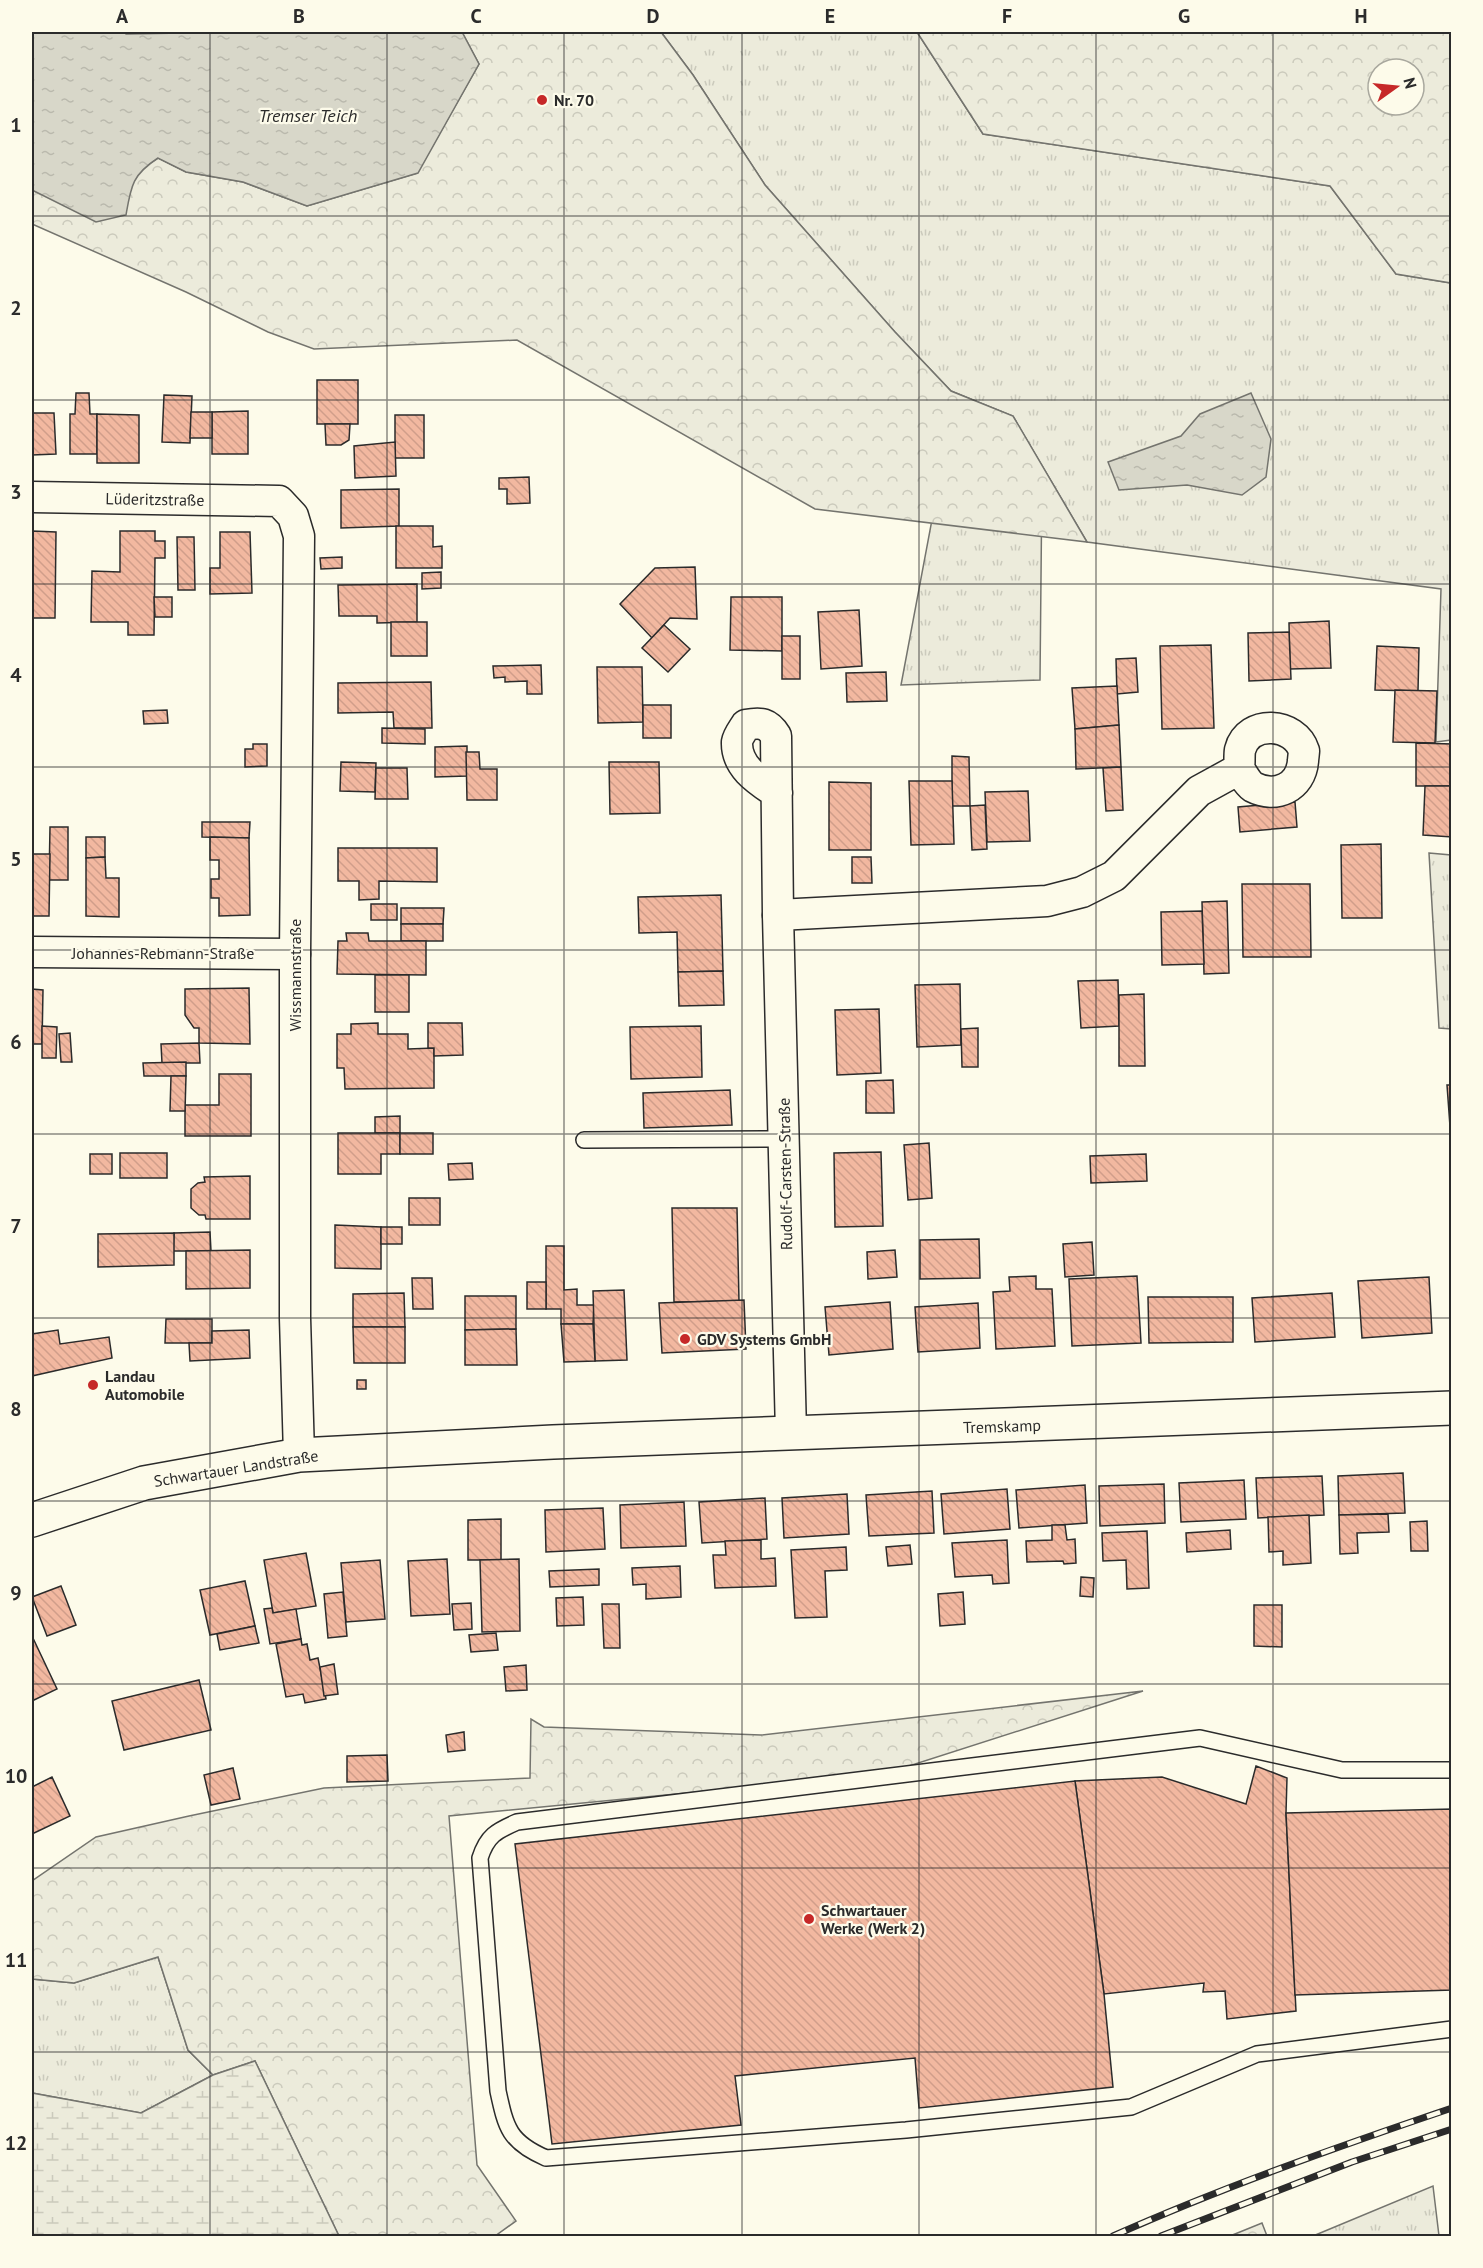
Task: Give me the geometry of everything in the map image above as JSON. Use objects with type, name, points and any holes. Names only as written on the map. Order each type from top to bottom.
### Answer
[{"type":"main road","name":"Tremskamp","points":[[553,1442],[1452,1408]]},
{"type":"main road","name":"Schwartauer Landstraße","points":[[32,1520],[144,1483],[299,1455],[553,1442]]},
{"type":"street","name":"Lüderitzstraße","points":[[32,497],[279,501]]},
{"type":"street","name":"Wissmannstraße","points":[[279,501],[293,516],[299,536],[295,954],[295,1318],[299,1455]]},
{"type":"street","points":[[778,915],[1047,901],[1082,892],[1114,876],[1199,791],[1239,768]]},
{"type":"street","name":"Rudolf-Carsten-Straße","points":[[777,793],[791,1433]]},
{"type":"street","name":"Johannes-Rebmann-Straße","points":[[32,952],[295,954]]},
{"type":"lane","points":[[584,1140],[784,1139]]},
{"type":"lane","points":[[1452,1770],[1342,1770],[1200,1738],[517,1822],[499,1829],[485,1843],[480,1858],[498,2091],[504,2120],[516,2141],[529,2151],[546,2158],[906,2130],[1131,2107],[1257,2054],[1452,2029]]},
{"type":"green space","points":[[125,32],[244,32],[125,34]]},
{"type":"green space","points":[[462,32],[661,32],[693,75],[765,185],[895,332],[951,391],[1013,416],[1087,542],[815,509],[517,340],[314,349],[268,332],[186,292],[32,224],[32,190],[46,196],[132,183],[142,168],[158,158],[186,172],[243,182],[307,206],[417,173],[479,64]]},
{"type":"green space","points":[[661,32],[917,32],[983,134],[1330,186],[1396,274],[1451,283],[1451,740],[1436,742],[1441,589],[1087,542],[1013,416],[951,391],[895,332],[765,185],[693,75]]},
{"type":"green space","points":[[917,32],[1451,32],[1451,283],[1396,274],[1330,186],[983,134]]},
{"type":"green space","points":[[949,429],[1042,476],[1040,680],[901,685]]},
{"type":"green space","points":[[1429,853],[1451,855],[1451,1029],[1439,1028]]},
{"type":"green space","points":[[1143,1691],[884,1774],[449,1816],[477,2165],[516,2221],[495,2236],[339,2236],[255,2061],[213,2075],[188,2050],[158,1957],[74,1983],[32,1979],[32,1881],[96,1837],[324,1788],[530,1778],[531,1719],[544,1727],[761,1735]]},
{"type":"green space","points":[[158,1957],[188,2050],[213,2075],[141,2113],[32,2093],[32,1979],[74,1983]]},
{"type":"green space","points":[[255,2061],[339,2236],[32,2236],[32,2093],[141,2113],[213,2075]]},
{"type":"green space","points":[[1433,2186],[1439,2236],[1313,2236]]},
{"type":"green space","points":[[1262,2223],[1267,2236],[1230,2236]]},
{"type":"water","name":"Tremser Teich","points":[[32,32],[125,32],[126,34],[462,32],[479,64],[418,173],[307,206],[243,182],[186,172],[158,158],[143,170],[134,182],[126,215],[96,222],[32,190]]},
{"type":"water","points":[[1251,393],[1271,439],[1266,477],[1242,495],[1187,485],[1119,490],[1108,462],[1181,436],[1200,414]]},
{"type":"building","points":[[317,380],[358,380],[358,424],[317,424]]},
{"type":"building","points":[[76,393],[89,393],[90,414],[97,414],[97,454],[70,454],[70,414],[75,414]]},
{"type":"building","points":[[164,395],[192,396],[190,443],[162,442]]},
{"type":"building","points":[[248,411],[248,454],[212,454],[212,412]]},
{"type":"building","points":[[191,412],[212,412],[212,438],[190,438]]},
{"type":"building","points":[[32,413],[54,413],[56,454],[32,455]]},
{"type":"building","points":[[97,414],[139,415],[139,463],[97,463]]},
{"type":"building","points":[[395,415],[424,415],[424,458],[395,458]]},
{"type":"building","points":[[325,424],[350,424],[349,440],[341,445],[326,445]]},
{"type":"building","points":[[395,442],[396,476],[355,478],[354,446]]},
{"type":"building","points":[[529,477],[530,503],[507,504],[507,489],[499,489],[499,478]]},
{"type":"building","points":[[399,489],[399,526],[341,528],[341,490]]},
{"type":"building","points":[[396,526],[433,526],[433,547],[442,546],[442,568],[396,568]]},
{"type":"building","points":[[32,531],[56,532],[55,618],[32,618]]},
{"type":"building","points":[[120,531],[155,531],[155,541],[165,541],[165,558],[155,558],[154,635],[128,635],[128,622],[91,622],[92,571],[120,572]]},
{"type":"building","points":[[220,532],[250,532],[252,593],[210,594],[210,568],[220,568]]},
{"type":"building","points":[[177,537],[194,537],[195,590],[178,590]]},
{"type":"building","points":[[342,557],[342,568],[321,569],[320,558]]},
{"type":"building","points":[[695,567],[697,619],[670,618],[652,638],[620,604],[655,568]]},
{"type":"building","points":[[441,572],[441,588],[422,589],[422,573]]},
{"type":"building","points":[[417,584],[417,622],[377,623],[377,616],[339,616],[338,585]]},
{"type":"building","points":[[154,597],[172,597],[172,617],[155,617]]},
{"type":"building","points":[[731,597],[782,597],[782,651],[730,650]]},
{"type":"building","points":[[859,610],[862,666],[821,669],[818,612]]},
{"type":"building","points":[[1329,621],[1331,668],[1290,669],[1289,623]]},
{"type":"building","points":[[391,622],[427,622],[427,656],[391,656]]},
{"type":"building","points":[[664,625],[690,649],[668,672],[642,648]]},
{"type":"building","points":[[1289,632],[1291,679],[1249,681],[1248,633]]},
{"type":"building","points":[[782,636],[800,636],[800,679],[782,679]]},
{"type":"building","points":[[1211,645],[1214,728],[1162,729],[1160,646]]},
{"type":"building","points":[[1377,646],[1419,648],[1418,691],[1375,690]]},
{"type":"building","points":[[1136,658],[1138,692],[1117,694],[1116,659]]},
{"type":"building","points":[[541,665],[542,694],[527,694],[527,681],[505,682],[505,677],[494,678],[493,666]]},
{"type":"building","points":[[597,667],[642,667],[643,722],[598,723]]},
{"type":"building","points":[[886,672],[887,701],[847,702],[846,673]]},
{"type":"building","points":[[431,682],[432,728],[394,728],[393,712],[338,713],[338,683]]},
{"type":"building","points":[[1117,686],[1119,725],[1075,729],[1072,688]]},
{"type":"building","points":[[1395,690],[1437,691],[1435,743],[1393,742]]},
{"type":"building","points":[[643,705],[671,705],[671,738],[643,738]]},
{"type":"building","points":[[167,710],[168,723],[144,724],[143,711]]},
{"type":"building","points":[[1119,725],[1121,767],[1076,769],[1075,729]]},
{"type":"building","points":[[382,728],[425,729],[425,744],[382,743]]},
{"type":"building","points":[[1416,743],[1452,744],[1452,786],[1416,786]]},
{"type":"building","points":[[253,744],[267,744],[267,766],[245,767],[245,749],[253,749]]},
{"type":"building","points":[[467,746],[467,776],[435,777],[435,747]]},
{"type":"building","points":[[466,752],[479,752],[480,769],[497,769],[497,800],[467,800]]},
{"type":"building","points":[[952,756],[969,757],[970,806],[952,806]]},
{"type":"building","points":[[341,762],[376,763],[375,792],[340,791]]},
{"type":"building","points":[[609,762],[659,762],[660,813],[610,814]]},
{"type":"building","points":[[1121,767],[1123,810],[1106,811],[1103,768]]},
{"type":"building","points":[[376,768],[407,768],[408,799],[375,799]]},
{"type":"building","points":[[909,781],[952,781],[954,844],[911,845]]},
{"type":"building","points":[[829,782],[871,783],[871,850],[829,850]]},
{"type":"building","points":[[1425,786],[1452,786],[1452,837],[1423,835]]},
{"type":"building","points":[[1028,791],[1030,841],[987,842],[985,792]]},
{"type":"building","points":[[1295,802],[1297,827],[1240,832],[1238,807]]},
{"type":"building","points":[[985,805],[987,849],[972,850],[970,806]]},
{"type":"building","points":[[202,822],[250,822],[249,838],[202,837]]},
{"type":"building","points":[[50,827],[68,827],[68,880],[49,880]]},
{"type":"building","points":[[86,837],[105,837],[105,857],[86,858]]},
{"type":"building","points":[[210,837],[249,838],[250,915],[219,916],[219,898],[211,898],[211,879],[219,879],[219,860],[210,860]]},
{"type":"building","points":[[1381,844],[1382,918],[1342,918],[1341,845]]},
{"type":"building","points":[[338,848],[437,848],[437,882],[379,881],[379,899],[359,900],[359,881],[338,881]]},
{"type":"building","points":[[32,854],[50,854],[49,916],[32,916]]},
{"type":"building","points":[[105,857],[106,878],[119,878],[119,917],[86,916],[86,858]]},
{"type":"building","points":[[852,857],[871,857],[872,883],[852,883]]},
{"type":"building","points":[[1242,884],[1310,884],[1311,957],[1243,957]]},
{"type":"building","points":[[721,895],[723,971],[678,972],[677,932],[639,933],[638,897]]},
{"type":"building","points":[[1227,901],[1229,973],[1204,974],[1202,902]]},
{"type":"building","points":[[371,904],[397,904],[397,920],[371,920]]},
{"type":"building","points":[[401,908],[444,908],[443,924],[401,924]]},
{"type":"building","points":[[1202,911],[1204,964],[1162,965],[1161,912]]},
{"type":"building","points":[[401,924],[443,924],[443,941],[401,941]]},
{"type":"building","points":[[346,933],[368,933],[369,941],[426,941],[426,975],[337,974],[338,941],[347,941]]},
{"type":"building","points":[[723,971],[724,1005],[679,1006],[678,972]]},
{"type":"building","points":[[375,975],[409,975],[409,1012],[375,1012]]},
{"type":"building","points":[[1118,980],[1119,1026],[1081,1028],[1078,981]]},
{"type":"building","points":[[960,984],[961,1045],[917,1047],[915,985]]},
{"type":"building","points":[[249,988],[250,1044],[199,1043],[199,1028],[194,1028],[185,1015],[185,989]]},
{"type":"building","points":[[32,989],[43,990],[42,1044],[32,1044]]},
{"type":"building","points":[[1144,994],[1145,1066],[1119,1066],[1119,995]]},
{"type":"building","points":[[879,1009],[881,1073],[837,1075],[835,1010]]},
{"type":"building","points":[[378,1023],[378,1034],[408,1034],[408,1049],[434,1048],[434,1088],[345,1089],[344,1068],[337,1068],[337,1034],[351,1034],[351,1024]]},
{"type":"building","points":[[428,1023],[462,1023],[463,1055],[434,1056],[434,1048],[428,1048]]},
{"type":"building","points":[[42,1026],[57,1027],[56,1058],[42,1058]]},
{"type":"building","points":[[701,1026],[702,1077],[631,1079],[630,1027]]},
{"type":"building","points":[[978,1028],[978,1067],[962,1067],[961,1029]]},
{"type":"building","points":[[70,1033],[72,1062],[61,1062],[59,1034]]},
{"type":"building","points":[[199,1043],[200,1063],[162,1063],[161,1044]]},
{"type":"building","points":[[186,1062],[186,1076],[144,1076],[143,1063]]},
{"type":"building","points":[[219,1074],[251,1074],[251,1136],[185,1136],[185,1105],[219,1105]]},
{"type":"building","points":[[171,1076],[186,1076],[185,1111],[170,1111]]},
{"type":"building","points":[[893,1080],[894,1113],[866,1113],[866,1081]]},
{"type":"building","points":[[1447,1085],[1452,1085],[1452,1154]]},
{"type":"building","points":[[730,1090],[732,1125],[644,1128],[643,1093]]},
{"type":"building","points":[[400,1116],[400,1133],[375,1133],[375,1117]]},
{"type":"building","points":[[338,1133],[400,1133],[400,1154],[381,1154],[381,1174],[338,1174]]},
{"type":"building","points":[[400,1133],[433,1133],[433,1154],[400,1154]]},
{"type":"building","points":[[929,1143],[932,1198],[908,1200],[904,1145]]},
{"type":"building","points":[[881,1152],[883,1226],[835,1227],[834,1153]]},
{"type":"building","points":[[120,1153],[167,1153],[167,1178],[120,1178]]},
{"type":"building","points":[[90,1154],[112,1154],[112,1174],[90,1174]]},
{"type":"building","points":[[1146,1154],[1147,1181],[1091,1183],[1090,1156]]},
{"type":"building","points":[[472,1163],[473,1179],[449,1180],[448,1164]]},
{"type":"building","points":[[250,1176],[250,1219],[206,1219],[205,1215],[199,1215],[191,1208],[191,1189],[198,1183],[205,1182],[204,1177]]},
{"type":"building","points":[[409,1198],[440,1198],[440,1225],[409,1225]]},
{"type":"building","points":[[672,1208],[737,1208],[739,1301],[674,1302]]},
{"type":"building","points":[[335,1225],[381,1227],[381,1269],[335,1268]]},
{"type":"building","points":[[381,1227],[402,1227],[402,1244],[381,1244]]},
{"type":"building","points":[[210,1232],[211,1251],[173,1251],[174,1233]]},
{"type":"building","points":[[174,1233],[174,1265],[98,1267],[98,1234]]},
{"type":"building","points":[[979,1239],[980,1278],[920,1279],[920,1240]]},
{"type":"building","points":[[1092,1242],[1094,1275],[1065,1277],[1063,1244]]},
{"type":"building","points":[[546,1246],[564,1246],[564,1290],[577,1289],[577,1305],[594,1305],[593,1324],[561,1324],[561,1309],[546,1309]]},
{"type":"building","points":[[250,1250],[250,1288],[186,1289],[186,1251]]},
{"type":"building","points":[[895,1250],[897,1277],[868,1279],[867,1252]]},
{"type":"building","points":[[1036,1276],[1036,1289],[1052,1289],[1055,1346],[996,1349],[993,1292],[1010,1291],[1009,1277]]},
{"type":"building","points":[[1137,1276],[1141,1343],[1072,1346],[1069,1279]]},
{"type":"building","points":[[1429,1277],[1432,1333],[1362,1338],[1358,1281]]},
{"type":"building","points":[[412,1278],[432,1278],[433,1309],[413,1309]]},
{"type":"building","points":[[527,1282],[546,1282],[546,1309],[527,1309]]},
{"type":"building","points":[[624,1290],[627,1360],[595,1361],[593,1291]]},
{"type":"building","points":[[404,1293],[405,1327],[353,1327],[353,1294]]},
{"type":"building","points":[[1332,1293],[1335,1337],[1255,1342],[1252,1298]]},
{"type":"building","points":[[465,1296],[516,1296],[516,1329],[465,1330]]},
{"type":"building","points":[[1148,1297],[1233,1297],[1233,1342],[1149,1343]]},
{"type":"building","points":[[744,1300],[746,1349],[662,1353],[659,1303]]},
{"type":"building","points":[[890,1302],[893,1349],[829,1355],[825,1307]]},
{"type":"building","points":[[978,1303],[980,1348],[918,1352],[915,1307]]},
{"type":"building","points":[[166,1319],[212,1319],[212,1343],[165,1343]]},
{"type":"building","points":[[561,1324],[593,1324],[595,1361],[564,1362]]},
{"type":"building","points":[[353,1327],[405,1327],[405,1363],[354,1363]]},
{"type":"building","points":[[516,1329],[517,1365],[465,1365],[465,1330]]},
{"type":"building","points":[[58,1330],[60,1344],[109,1337],[112,1358],[32,1376],[32,1334]]},
{"type":"building","points":[[249,1330],[250,1358],[190,1361],[189,1343],[212,1343],[212,1331]]},
{"type":"building","points":[[357,1380],[366,1380],[366,1389],[357,1389]]},
{"type":"building","points":[[1403,1473],[1405,1513],[1339,1515],[1338,1476]]},
{"type":"building","points":[[1322,1476],[1324,1515],[1258,1518],[1256,1478]]},
{"type":"building","points":[[1244,1480],[1246,1519],[1181,1522],[1179,1483]]},
{"type":"building","points":[[1164,1484],[1165,1523],[1100,1526],[1099,1486]]},
{"type":"building","points":[[1085,1485],[1087,1523],[1019,1528],[1016,1490]]},
{"type":"building","points":[[1007,1489],[1010,1529],[944,1534],[941,1494]]},
{"type":"building","points":[[932,1491],[934,1533],[869,1536],[866,1495]]},
{"type":"building","points":[[847,1494],[849,1534],[784,1538],[782,1498]]},
{"type":"building","points":[[765,1498],[767,1539],[702,1543],[699,1502]]},
{"type":"building","points":[[684,1502],[686,1546],[621,1548],[620,1505]]},
{"type":"building","points":[[603,1508],[605,1549],[546,1552],[545,1510]]},
{"type":"building","points":[[1388,1514],[1389,1532],[1357,1533],[1358,1553],[1340,1554],[1339,1515]]},
{"type":"building","points":[[1309,1515],[1311,1563],[1283,1565],[1283,1551],[1269,1552],[1268,1517]]},
{"type":"building","points":[[501,1519],[501,1560],[468,1560],[468,1520]]},
{"type":"building","points":[[1427,1521],[1428,1551],[1411,1551],[1410,1522]]},
{"type":"building","points":[[1052,1525],[1065,1525],[1067,1540],[1075,1539],[1076,1563],[1027,1562],[1026,1541],[1052,1540]]},
{"type":"building","points":[[1230,1530],[1231,1549],[1187,1552],[1186,1533]]},
{"type":"building","points":[[1147,1531],[1149,1588],[1127,1589],[1126,1560],[1103,1561],[1102,1533]]},
{"type":"building","points":[[761,1540],[761,1559],[775,1558],[776,1586],[715,1588],[713,1555],[726,1555],[725,1541]]},
{"type":"building","points":[[1007,1540],[1009,1583],[993,1584],[992,1575],[955,1577],[952,1543]]},
{"type":"building","points":[[910,1545],[912,1564],[888,1566],[886,1547]]},
{"type":"building","points":[[846,1547],[847,1570],[825,1571],[827,1617],[795,1618],[791,1550]]},
{"type":"building","points":[[306,1553],[316,1606],[273,1613],[264,1560]]},
{"type":"building","points":[[447,1559],[450,1614],[411,1616],[408,1561]]},
{"type":"building","points":[[519,1559],[520,1631],[482,1632],[480,1560]]},
{"type":"building","points":[[380,1560],[385,1619],[346,1622],[341,1563]]},
{"type":"building","points":[[680,1566],[681,1597],[646,1599],[646,1584],[633,1585],[632,1568]]},
{"type":"building","points":[[599,1569],[599,1585],[550,1587],[549,1571]]},
{"type":"building","points":[[1081,1577],[1094,1578],[1093,1597],[1080,1596]]},
{"type":"building","points":[[245,1581],[255,1626],[210,1635],[200,1590]]},
{"type":"building","points":[[61,1586],[76,1625],[47,1636],[32,1597]]},
{"type":"building","points":[[343,1592],[347,1636],[328,1638],[324,1594]]},
{"type":"building","points":[[963,1592],[965,1624],[940,1626],[938,1594]]},
{"type":"building","points":[[583,1597],[584,1625],[557,1626],[556,1598]]},
{"type":"building","points":[[471,1603],[472,1629],[454,1630],[452,1604]]},
{"type":"building","points":[[602,1604],[619,1604],[620,1648],[604,1648]]},
{"type":"building","points":[[1254,1605],[1282,1605],[1282,1647],[1254,1646]]},
{"type":"building","points":[[272,1608],[273,1613],[296,1609],[301,1639],[270,1644],[264,1609]]},
{"type":"building","points":[[255,1626],[259,1643],[220,1650],[217,1634]]},
{"type":"building","points":[[496,1633],[498,1650],[471,1652],[469,1635]]},
{"type":"building","points":[[32,1636],[57,1689],[32,1701]]},
{"type":"building","points":[[301,1639],[302,1645],[307,1644],[310,1660],[318,1658],[326,1699],[305,1703],[303,1694],[286,1697],[276,1644]]},
{"type":"building","points":[[334,1664],[338,1694],[324,1696],[320,1667]]},
{"type":"building","points":[[526,1665],[527,1690],[506,1691],[504,1667]]},
{"type":"building","points":[[199,1680],[211,1730],[124,1750],[112,1701]]},
{"type":"building","points":[[464,1732],[465,1750],[448,1752],[446,1735]]},
{"type":"building","points":[[387,1755],[388,1781],[347,1782],[347,1756]]},
{"type":"building","points":[[1256,1766],[1287,1778],[1286,1813],[1296,2011],[1227,2019],[1225,1991],[1203,1992],[1204,1983],[1104,1994],[1075,1781],[1162,1777],[1246,1804]]},
{"type":"building","points":[[233,1768],[240,1799],[211,1805],[204,1775]]},
{"type":"building","points":[[52,1777],[70,1816],[32,1834],[32,1787]]},
{"type":"building","name":"Schwartauer Werke (Werk 2)","points":[[1075,1781],[1104,1994],[1113,2087],[919,2108],[915,2058],[735,2076],[741,2125],[552,2144],[515,1844]]},
{"type":"building","points":[[1452,1809],[1452,1990],[1295,1995],[1286,1813]]},
{"type":"railway","points":[[1113,2236],[1281,2168],[1452,2108]]},
{"type":"railway","points":[[1161,2236],[1352,2162],[1452,2129]]},
{"type":"place","name":"Nr. 70","points":[[542,100]]},
{"type":"place","name":"GDV Systems GmbH","points":[[685,1339]]},
{"type":"place","name":"Landau Automobile","points":[[93,1385]]},
{"type":"place","name":"Schwartauer Werke (Werk 2)","points":[[809,1919]]}]
